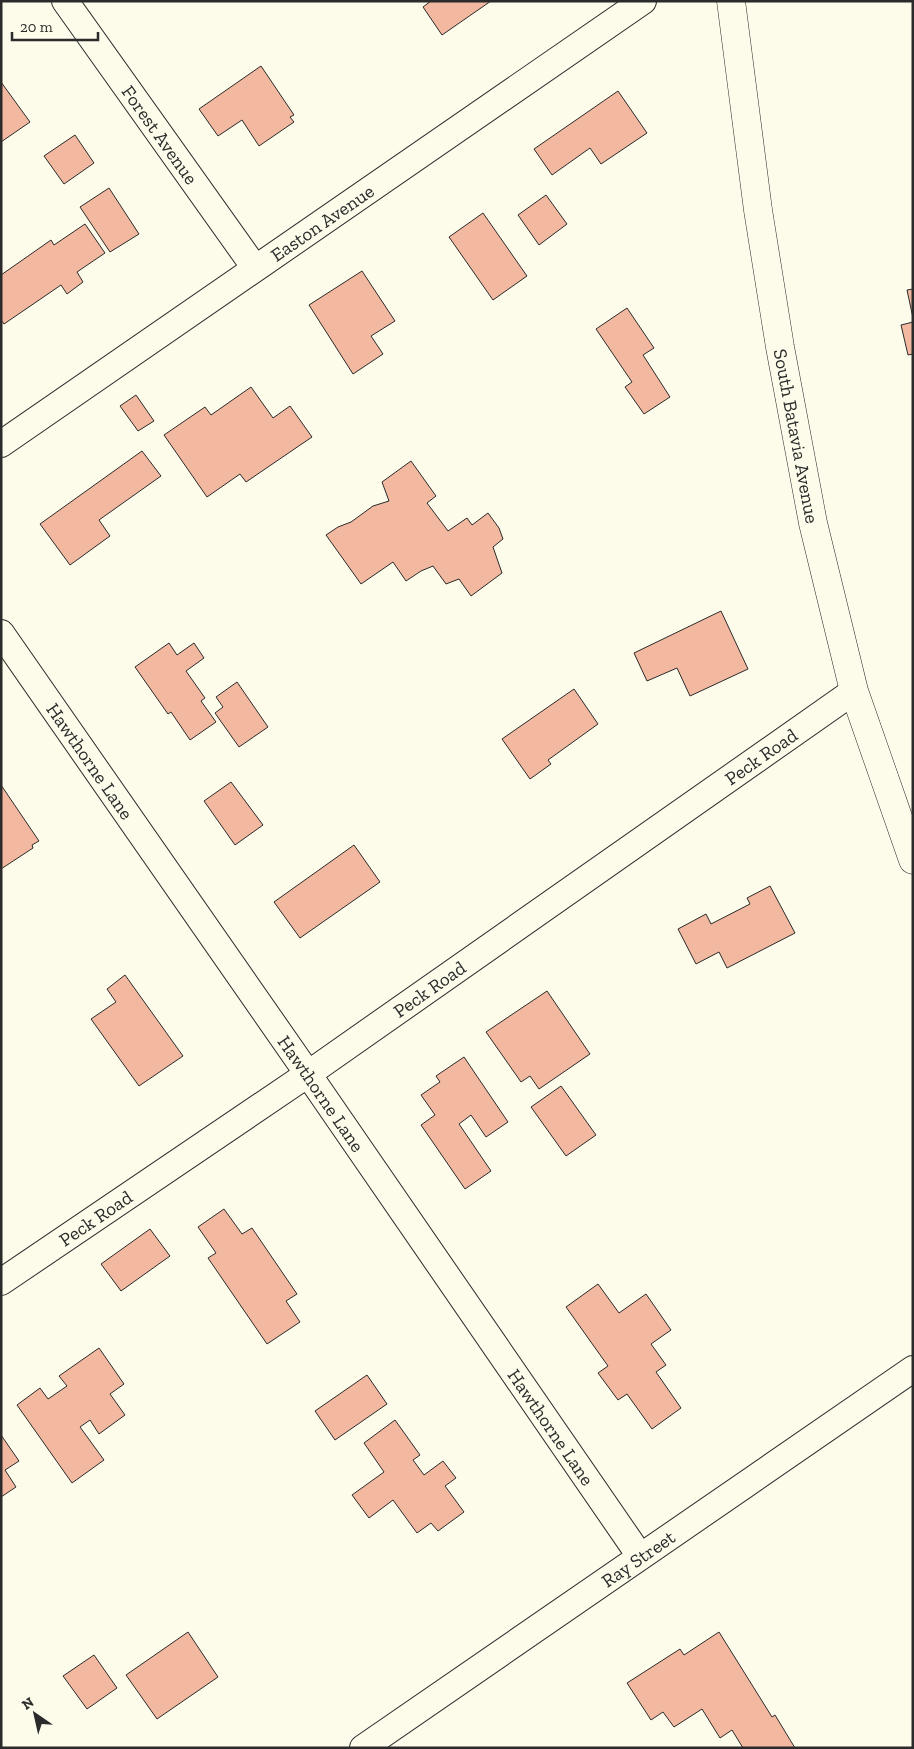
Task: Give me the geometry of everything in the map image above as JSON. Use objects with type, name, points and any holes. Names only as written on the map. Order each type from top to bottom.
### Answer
[{"type":"main road","name":"South Batavia Avenue","points":[[731,1],[758,210],[780,347],[813,523],[854,691],[913,860]]},
{"type":"street","name":"Forest Avenue","points":[[65,1],[255,268]]},
{"type":"street","name":"Easton Avenue","points":[[1,444],[643,1]]},
{"type":"street","name":"Hawthorne Lane","points":[[1,634],[308,1074],[640,1556]]},
{"type":"street","name":"Peck Road","points":[[1,1282],[308,1074],[854,691]]},
{"type":"street","name":"Ray Street","points":[[363,1748],[913,1369]]},
{"type":"building","points":[[431,1],[491,1],[442,35],[423,7]]},
{"type":"building","points":[[261,66],[294,115],[290,117],[294,122],[259,146],[242,120],[218,136],[199,109]]},
{"type":"building","points":[[1,82],[30,122],[1,142]]},
{"type":"building","points":[[618,91],[647,133],[601,164],[590,148],[552,175],[534,149]]},
{"type":"building","points":[[75,135],[94,163],[64,184],[44,156]]},
{"type":"building","points":[[109,188],[139,234],[110,252],[80,207]]},
{"type":"building","points":[[546,195],[567,224],[539,245],[518,215]]},
{"type":"building","points":[[483,213],[527,276],[493,300],[449,237]]},
{"type":"building","points":[[85,224],[105,253],[77,272],[83,282],[67,294],[61,285],[4,324],[1,320],[1,275],[51,240],[54,245]]},
{"type":"building","points":[[362,271],[395,321],[371,336],[383,354],[353,374],[309,305]]},
{"type":"building","points":[[913,289],[913,318],[907,290]]},
{"type":"building","points":[[627,308],[654,348],[643,355],[670,397],[644,414],[625,387],[632,382],[596,329]]},
{"type":"building","points":[[913,322],[913,354],[908,355],[901,325]]},
{"type":"building","points":[[251,387],[273,418],[290,406],[312,437],[246,482],[240,474],[207,497],[164,435],[205,407],[211,415]]},
{"type":"building","points":[[136,395],[154,421],[138,431],[120,406]]},
{"type":"building","points":[[142,451],[161,476],[99,520],[110,536],[70,565],[40,524]]},
{"type":"building","points":[[411,461],[436,496],[427,503],[448,531],[467,518],[472,525],[488,513],[499,528],[503,539],[493,547],[502,573],[471,596],[459,579],[446,584],[433,566],[406,581],[393,562],[361,584],[326,535],[338,527],[351,522],[373,506],[389,501],[382,482]]},
{"type":"building","points":[[721,611],[748,669],[690,696],[677,668],[647,681],[634,653]]},
{"type":"building","points":[[169,643],[177,655],[194,643],[204,658],[186,671],[205,698],[201,701],[216,722],[190,740],[171,712],[168,714],[135,667]]},
{"type":"building","points":[[237,682],[268,727],[239,747],[215,713],[223,707],[216,697]]},
{"type":"building","points":[[574,689],[598,724],[548,760],[551,764],[530,779],[502,739]]},
{"type":"building","points":[[231,782],[263,825],[235,845],[204,801]]},
{"type":"building","points":[[1,785],[39,841],[32,845],[33,848],[1,869]]},
{"type":"building","points":[[354,845],[380,882],[300,938],[274,902]]},
{"type":"building","points":[[770,886],[795,933],[727,968],[719,952],[696,964],[678,929],[706,914],[711,924],[750,904],[747,898]]},
{"type":"building","points":[[125,975],[183,1056],[139,1086],[91,1019],[116,1002],[107,989]]},
{"type":"building","points":[[547,991],[590,1054],[539,1089],[530,1076],[521,1082],[486,1032]]},
{"type":"building","points":[[464,1057],[508,1122],[486,1137],[471,1115],[459,1124],[491,1171],[465,1189],[421,1125],[435,1115],[421,1095],[440,1082],[436,1076]]},
{"type":"building","points":[[561,1086],[596,1135],[566,1156],[531,1107]]},
{"type":"building","points":[[224,1209],[242,1234],[252,1228],[297,1294],[286,1301],[300,1322],[267,1344],[208,1258],[216,1253],[198,1227]]},
{"type":"building","points":[[150,1229],[170,1256],[121,1291],[101,1264]]},
{"type":"building","points":[[598,1284],[619,1313],[646,1294],[671,1330],[651,1344],[666,1365],[656,1372],[681,1408],[652,1429],[627,1394],[618,1400],[598,1373],[608,1366],[566,1307]]},
{"type":"building","points":[[99,1348],[124,1384],[110,1394],[125,1415],[99,1434],[90,1420],[80,1427],[104,1460],[72,1483],[17,1405],[40,1388],[48,1399],[67,1386],[59,1376]]},
{"type":"building","points":[[367,1375],[387,1404],[335,1440],[315,1411]]},
{"type":"building","points":[[395,1420],[420,1455],[413,1460],[424,1475],[443,1461],[456,1478],[445,1486],[464,1512],[438,1531],[431,1523],[417,1533],[393,1500],[369,1518],[352,1495],[384,1472],[364,1443]]},
{"type":"building","points":[[1,1435],[19,1461],[5,1470],[16,1487],[1,1497]]},
{"type":"building","points":[[188,1632],[218,1677],[157,1719],[126,1675]]},
{"type":"building","points":[[719,1632],[772,1717],[775,1715],[795,1748],[743,1748],[732,1730],[720,1738],[702,1709],[674,1727],[663,1712],[651,1720],[627,1683],[680,1649],[684,1655]]},
{"type":"building","points":[[94,1655],[117,1688],[87,1709],[63,1676]]}]
